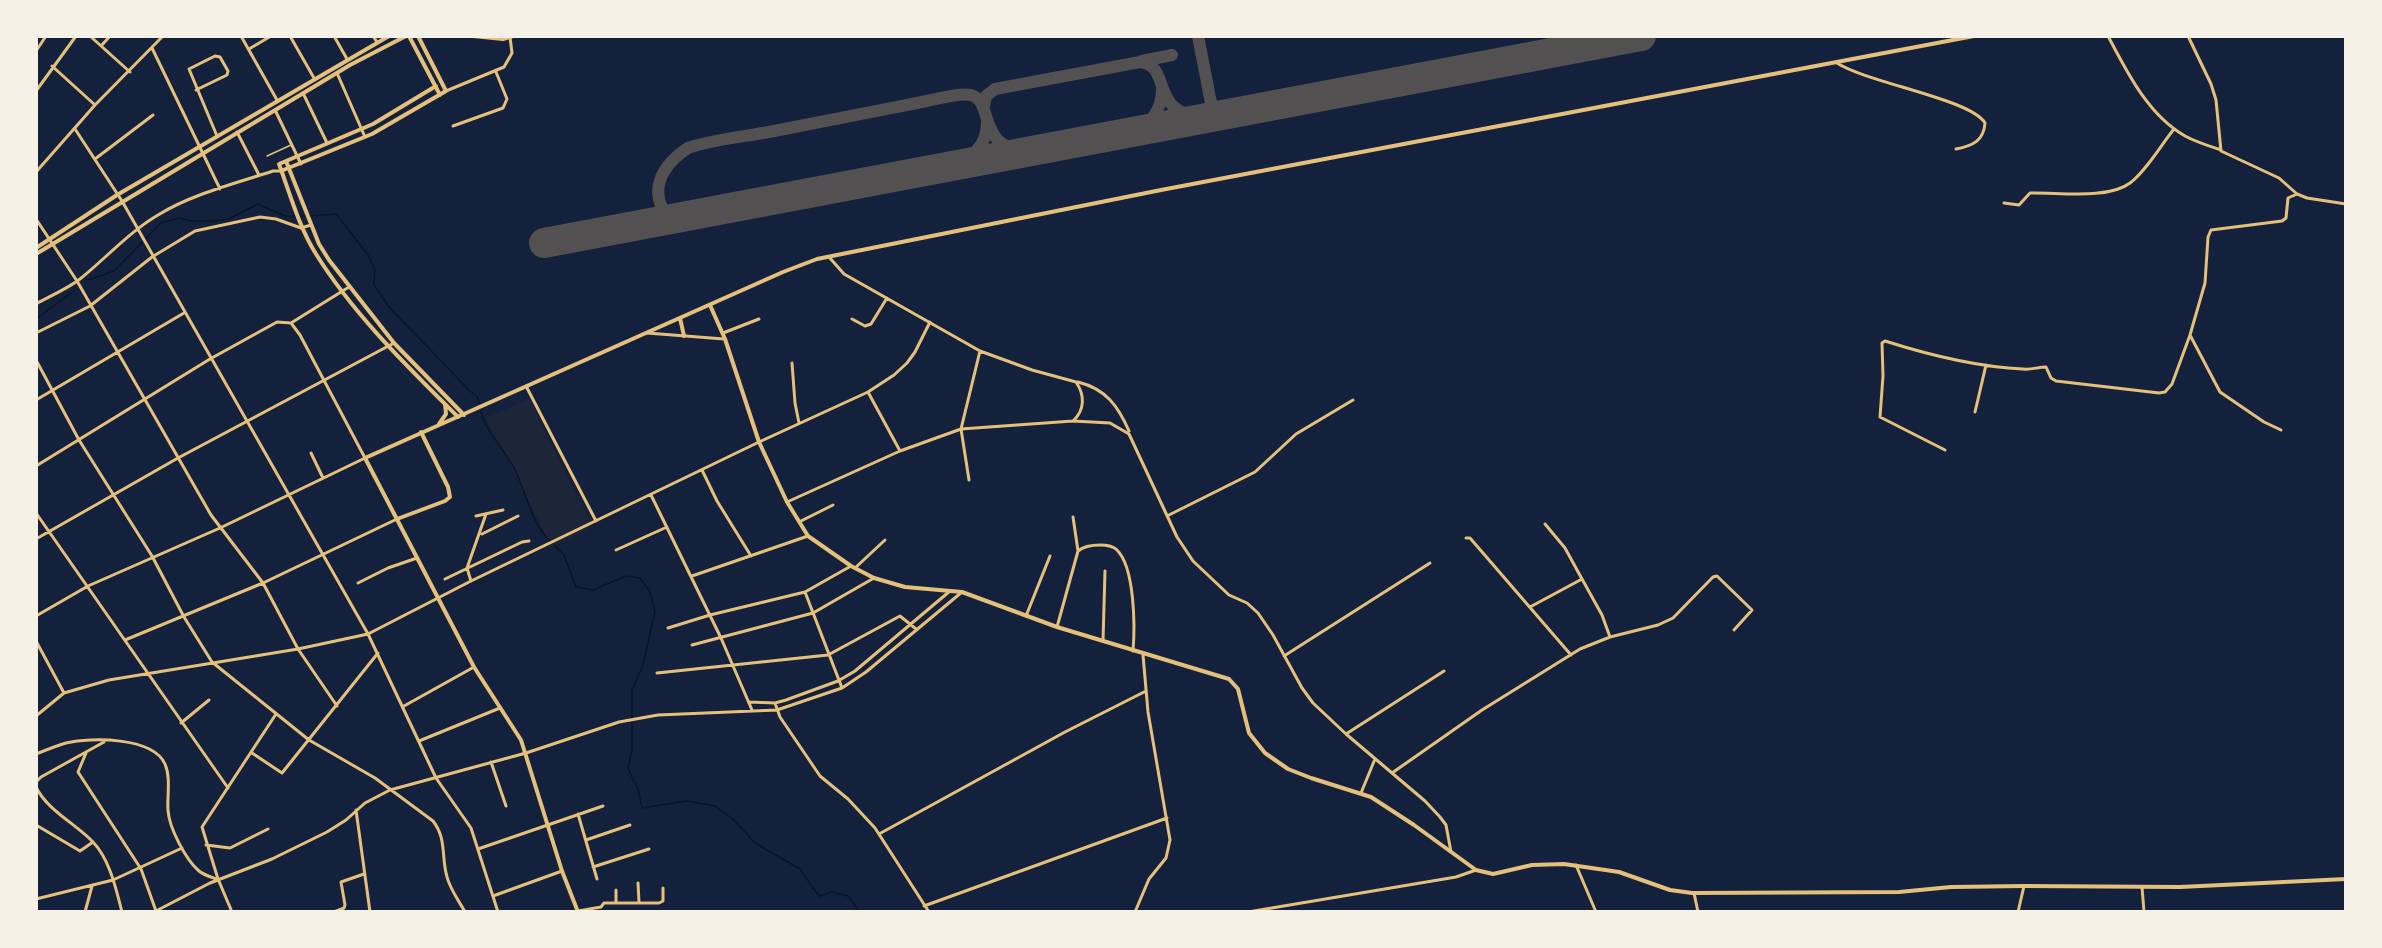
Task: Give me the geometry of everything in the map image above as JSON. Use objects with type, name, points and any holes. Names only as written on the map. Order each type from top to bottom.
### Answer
[{"type":"street","points":[[36,51],[46,36]]},
{"type":"street","points":[[36,90],[75,36]]},
{"type":"street","points":[[90,36],[130,72]]},
{"type":"street","points":[[101,46],[110,36]]},
{"type":"street","points":[[36,172],[95,105],[163,36]]},
{"type":"street","points":[[241,36],[277,100]]},
{"type":"street","points":[[249,49],[272,36]]},
{"type":"street","points":[[290,36],[314,78]]},
{"type":"street","points":[[334,36],[347,59]]},
{"type":"street","points":[[373,36],[377,42]]},
{"type":"street","points":[[36,248],[117,195],[389,36]]},
{"type":"street","points":[[36,254],[379,48],[407,36],[440,95]]},
{"type":"street","points":[[418,36],[446,91]]},
{"type":"street","points":[[36,304],[77,281],[156,216],[182,202],[273,171],[281,171],[301,164],[365,137],[446,91],[504,67],[513,47],[512,37],[473,36]]},
{"type":"street","points":[[36,615],[88,586],[220,528],[364,458],[805,263],[1172,187],[1974,36]]},
{"type":"street","points":[[2108,36],[2129,76],[2154,110],[2174,129],[2186,137],[2278,178],[2297,194],[2307,198],[2346,204]]},
{"type":"street","points":[[2188,36],[2211,84],[2216,100],[2221,151]]},
{"type":"street","points":[[152,48],[220,189]]},
{"type":"street","points":[[196,90],[226,75],[228,71],[220,57],[215,56],[190,69],[196,90],[217,136]]},
{"type":"street","points":[[1837,63],[1865,77],[1963,107],[1982,117],[1985,123],[1982,135],[1973,145],[1956,149]]},
{"type":"street","points":[[52,66],[95,105]]},
{"type":"street","points":[[453,126],[503,108],[507,99],[496,72]]},
{"type":"street","points":[[337,73],[365,137]]},
{"type":"street","points":[[273,171],[279,164],[362,129],[436,86]]},
{"type":"street","points":[[303,93],[327,144]]},
{"type":"street","points":[[274,110],[301,164]]},
{"type":"street","points":[[94,159],[153,115]]},
{"type":"street","points":[[75,129],[122,201],[147,249],[368,634],[404,706],[436,778],[469,824],[498,912]]},
{"type":"street","points":[[2004,203],[2019,205],[2030,193],[2086,195],[2122,187],[2136,178],[2174,129]]},
{"type":"street","points":[[237,132],[260,176]]},
{"type":"street","points":[[286,161],[324,252],[394,343],[464,415]]},
{"type":"street","points":[[279,164],[315,253],[387,347],[458,417]]},
{"type":"street","points":[[1945,450],[1880,417],[1883,376],[1882,343],[1885,341],[1944,358],[1986,365],[2023,370],[2045,366],[2051,378],[2056,381],[2163,393],[2172,384],[2190,334],[2205,283],[2208,237],[2211,230],[2282,221],[2286,218],[2288,198],[2297,194]]},
{"type":"street","points":[[36,333],[90,306],[152,257],[195,231],[254,218],[271,218],[303,228],[311,225]]},
{"type":"street","points":[[36,219],[77,281],[143,401],[220,528],[263,583],[298,649],[337,706]]},
{"type":"street","points":[[829,257],[844,274],[980,351],[1032,370],[1093,386],[1105,394],[1130,434],[1176,537],[1193,561],[1229,595],[1247,603],[1258,613],[1313,703],[1440,817],[1446,825],[1451,853]]},
{"type":"street","points":[[36,466],[210,359],[277,322],[291,323],[349,287]]},
{"type":"street","points":[[852,319],[865,326],[872,324],[887,298]]},
{"type":"street","points":[[710,305],[723,333],[759,442],[787,502],[808,536],[853,567],[874,578],[905,587],[962,592],[1057,627],[1143,655],[1229,679],[1238,689],[1249,734],[1265,753],[1288,769],[1361,793],[1414,825],[1476,870],[1494,874],[1550,863],[1576,865],[1619,872],[1670,890],[1694,893],[1899,892],[1951,887],[2024,886],[2142,887],[2346,879]]},
{"type":"street","points":[[36,400],[184,313]]},
{"type":"street","points":[[680,318],[684,336]]},
{"type":"street","points":[[723,333],[759,320]]},
{"type":"street","points":[[36,716],[64,693],[109,680],[298,649],[368,634],[471,581],[868,392],[894,375],[907,363],[930,322]]},
{"type":"street","points":[[291,323],[324,379],[436,598],[474,667],[518,733],[562,871],[578,912],[601,907],[604,903],[663,901],[663,888]]},
{"type":"street","points":[[645,333],[725,339]]},
{"type":"street","points":[[2190,334],[2220,392],[2264,422],[2281,430]]},
{"type":"street","points":[[36,539],[178,458],[394,343]]},
{"type":"street","points":[[969,480],[961,429],[980,351]]},
{"type":"street","points":[[36,360],[79,440],[152,556],[184,617],[212,662],[309,740],[375,778],[412,804],[439,829],[443,840],[447,877],[465,912]]},
{"type":"street","points":[[792,363],[799,423]]},
{"type":"street","points":[[1975,412],[1986,365]]},
{"type":"street","points":[[1072,421],[1079,415],[1082,407],[1082,394],[1076,382]]},
{"type":"street","points":[[526,386],[596,521]]},
{"type":"street","points":[[868,392],[900,452]]},
{"type":"street","points":[[1167,516],[1255,472],[1296,434],[1353,400]]},
{"type":"street","points":[[437,425],[446,414],[445,404]]},
{"type":"street","points":[[787,502],[900,452],[961,429],[1072,421],[1110,423],[1130,434]]},
{"type":"street","points":[[124,640],[263,583],[397,519],[445,501],[450,497],[448,487],[421,432]]},
{"type":"street","points":[[311,453],[323,478]]},
{"type":"street","points":[[702,470],[717,501],[751,556]]},
{"type":"street","points":[[651,495],[692,576],[753,710]]},
{"type":"street","points":[[799,522],[833,505]]},
{"type":"street","points":[[476,516],[503,510]]},
{"type":"street","points":[[36,513],[228,788]]},
{"type":"street","points":[[471,581],[467,568],[481,534],[486,514]]},
{"type":"street","points":[[481,534],[518,516]]},
{"type":"street","points":[[1057,627],[1078,551],[1072,517]]},
{"type":"street","points":[[1545,524],[1565,548],[1602,615],[1610,637]]},
{"type":"street","points":[[616,550],[667,527]]},
{"type":"street","points":[[692,576],[808,536]]},
{"type":"street","points":[[1466,537],[1470,538],[1571,655]]},
{"type":"street","points":[[668,628],[710,615],[805,592],[853,567],[885,540]]},
{"type":"street","points":[[445,579],[522,542],[529,541]]},
{"type":"street","points":[[1078,551],[1097,544],[1116,548],[1120,553],[1129,579],[1135,610],[1133,651]]},
{"type":"street","points":[[1026,616],[1050,556]]},
{"type":"street","points":[[358,583],[388,568],[417,558]]},
{"type":"street","points":[[1284,656],[1430,562]]},
{"type":"street","points":[[1103,641],[1105,571]]},
{"type":"street","points":[[1392,773],[1482,710],[1580,649],[1610,637],[1658,625],[1673,618],[1710,579],[1717,576],[1752,610],[1734,630]]},
{"type":"street","points":[[692,645],[813,613],[874,578]]},
{"type":"street","points":[[1530,608],[1582,579]]},
{"type":"street","points":[[749,702],[775,703],[838,681],[855,671],[952,590]]},
{"type":"street","points":[[805,592],[842,688]]},
{"type":"street","points":[[86,753],[77,769],[79,775],[141,868],[155,912],[218,879],[290,851],[327,832],[377,796],[390,790],[526,753],[636,718],[777,710],[842,688],[866,672],[962,592]]},
{"type":"street","points":[[657,673],[828,655],[900,616],[916,629]]},
{"type":"street","points":[[36,641],[64,693]]},
{"type":"street","points":[[252,753],[282,773],[378,653]]},
{"type":"street","points":[[1135,912],[1149,879],[1166,858],[1170,836],[1146,691],[1143,655]]},
{"type":"street","points":[[404,706],[474,667]]},
{"type":"street","points":[[1346,734],[1444,671]]},
{"type":"street","points":[[879,834],[1065,732],[1146,691]]},
{"type":"street","points":[[181,723],[209,700]]},
{"type":"street","points":[[775,703],[777,710],[820,776],[855,805],[879,834],[929,912]]},
{"type":"street","points":[[419,741],[500,708]]},
{"type":"street","points":[[232,912],[201,830],[203,823],[276,714]]},
{"type":"street","points":[[36,754],[65,744],[84,741],[140,745],[152,750],[162,760],[167,771],[170,820],[182,848],[199,871],[218,879]]},
{"type":"street","points":[[36,782],[105,741]]},
{"type":"street","points":[[1361,793],[1375,759]]},
{"type":"street","points":[[491,762],[506,806]]},
{"type":"street","points":[[36,787],[42,798],[93,842],[113,879],[122,912]]},
{"type":"street","points":[[478,849],[603,806]]},
{"type":"street","points":[[356,810],[370,912]]},
{"type":"street","points":[[578,814],[597,879]]},
{"type":"street","points":[[924,906],[1167,818]]},
{"type":"street","points":[[36,825],[80,851],[93,842]]},
{"type":"street","points":[[586,840],[630,825]]},
{"type":"street","points":[[206,845],[230,848],[268,829]]},
{"type":"street","points":[[36,899],[113,879],[182,848]]},
{"type":"street","points":[[593,867],[649,849]]},
{"type":"street","points":[[1576,865],[1596,912]]},
{"type":"street","points":[[1248,912],[1456,877],[1476,870]]},
{"type":"street","points":[[493,896],[562,871]]},
{"type":"street","points":[[334,912],[344,908],[345,905],[341,882],[364,874]]},
{"type":"street","points":[[638,883],[639,902]]},
{"type":"street","points":[[85,912],[92,886]]},
{"type":"street","points":[[2018,912],[2024,886]]},
{"type":"street","points":[[2142,887],[2144,912]]},
{"type":"street","points":[[616,890],[616,902]]},
{"type":"street","points":[[1694,893],[1698,912]]},
{"type":"lane","points":[[267,156],[292,144]]},
{"type":"shaded area","points":[[529,399],[593,526],[552,547],[486,418]]},
{"type":"waterway","points":[[88,280],[114,271],[161,223],[179,218],[191,221],[229,219],[258,204],[285,216],[305,216]]},
{"type":"waterway","points":[[310,216],[336,214],[368,255],[375,270],[374,285],[389,307],[477,396],[479,403]]},
{"type":"waterway","points":[[36,319],[75,290]]},
{"type":"waterway","points":[[481,411],[483,419],[518,476],[533,516],[549,540]]},
{"type":"waterway","points":[[554,545],[564,555],[576,587],[593,590],[626,576],[640,578],[650,592],[655,611],[643,665],[632,690],[632,749],[628,768],[638,790],[642,808],[686,801],[715,806],[734,820],[755,843],[800,869],[819,896],[832,892],[848,896],[860,912]]},
{"type":"taxiway","points":[[1198,36],[1211,103],[1209,110],[1198,118]]},
{"type":"taxiway","points":[[1142,61],[1172,55]]},
{"type":"taxiway","points":[[984,106],[986,96],[995,89],[1140,62],[1150,65],[1156,72],[1168,100],[1176,109],[1189,115],[1208,118]]},
{"type":"taxiway","points":[[1128,133],[1142,127],[1153,117],[1160,104],[1162,89]]},
{"type":"taxiway","points":[[670,219],[659,199],[660,180],[671,162],[688,148],[718,140],[945,97],[971,95],[983,107],[995,137],[1004,144],[1017,149],[1037,150]]},
{"type":"taxiway","points":[[1211,103],[1220,111],[1233,113]]},
{"type":"taxiway","points":[[948,166],[964,160],[976,151],[984,139],[987,122]]},
{"type":"runway","points":[[544,243],[1641,36]]}]
